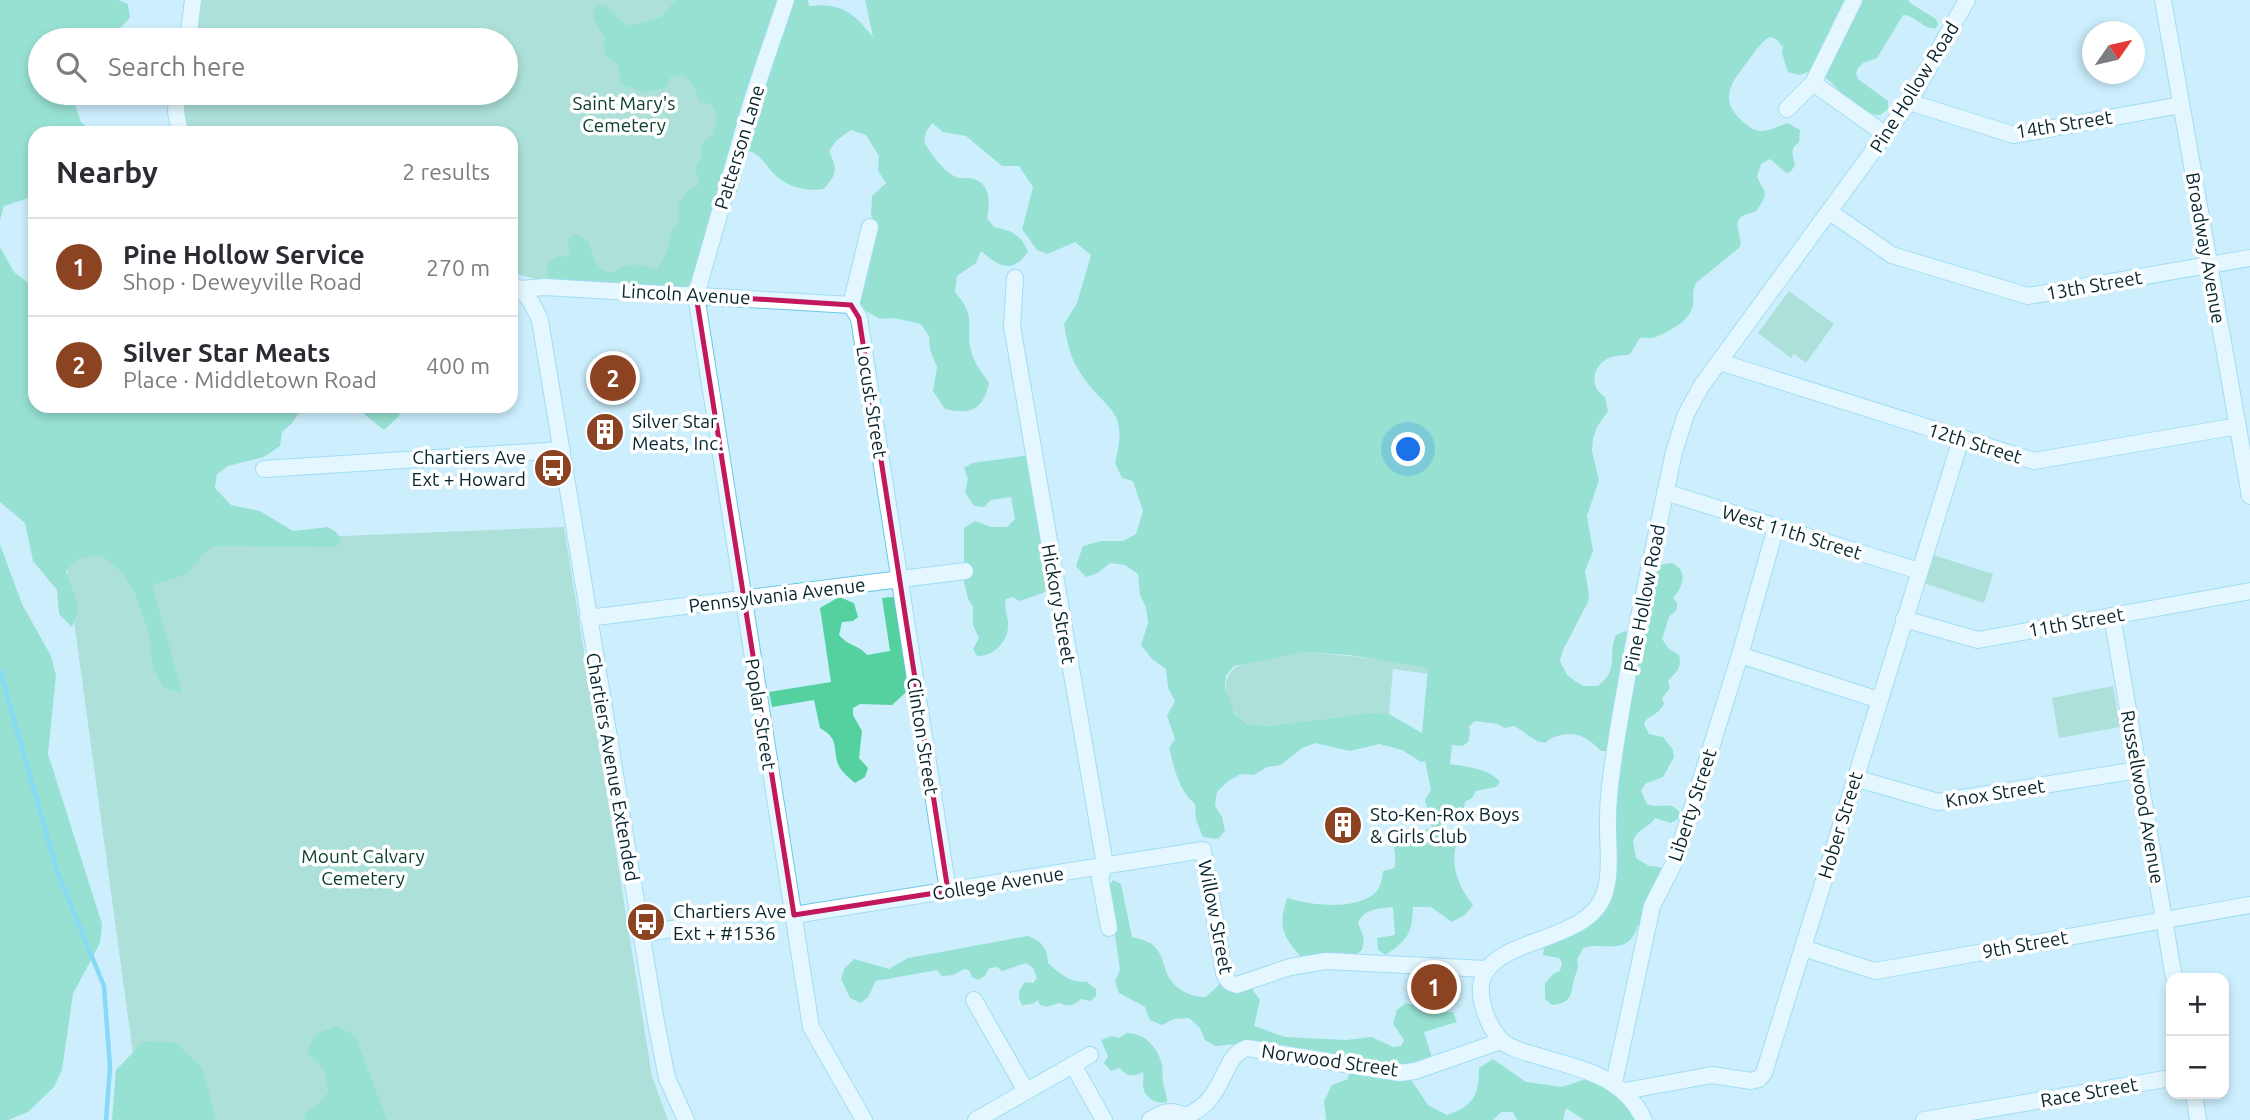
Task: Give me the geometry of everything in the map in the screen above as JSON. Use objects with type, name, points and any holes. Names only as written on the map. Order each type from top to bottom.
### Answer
[{"type":"street","points":[[190,28],[193,0]]},
{"type":"street","name":"Patterson Lane","points":[[696,295],[753,97],[786,0]]},
{"type":"street","points":[[1787,109],[1813,83],[1854,0]]},
{"type":"street","name":"Pine Hollow Road","points":[[1486,969],[1507,953],[1568,929],[1587,917],[1596,909],[1605,892],[1612,771],[1665,492],[1686,414],[1702,385],[1909,102],[1967,0]]},
{"type":"street","name":"Broadway Avenue","points":[[2163,0],[2250,496]]},
{"type":"street","points":[[1813,83],[1886,135]]},
{"type":"street","name":"14th Street","points":[[1909,102],[2014,135],[2181,105]]},
{"type":"street","points":[[176,105],[179,126]]},
{"type":"street","name":"13th Street","points":[[1830,212],[1892,255],[2028,296],[2250,258]]},
{"type":"street","points":[[851,305],[870,227]]},
{"type":"street","name":"Hickory Street","points":[[1015,278],[1013,326],[1105,865],[1100,878],[1109,928]]},
{"type":"street","name":"Lincoln Avenue","points":[[518,287],[851,305]]},
{"type":"street","name":"Chartiers Avenue Extended","points":[[518,289],[532,302],[540,320],[667,1078],[686,1120]]},
{"type":"street","name":"Poplar Street","points":[[696,295],[811,1027],[864,1120]]},
{"type":"street","name":"Locust Street","points":[[851,305],[859,318],[899,580]]},
{"type":"street","name":"12th Street","points":[[1720,362],[2034,461],[2238,426]]},
{"type":"street","name":"Hober Street","points":[[1620,1087],[1712,1075],[1751,1081],[1759,1079],[1764,1073],[1961,439]]},
{"type":"street","points":[[264,469],[562,450]]},
{"type":"street","name":"West 11th Street","points":[[1665,492],[1919,571]]},
{"type":"street","name":"Liberty Street","points":[[1620,1087],[1652,906],[1676,859],[1740,655],[1776,527]]},
{"type":"street","name":"Pennsylvania Avenue","points":[[588,618],[965,571]]},
{"type":"street","name":"Clinton Street","points":[[899,580],[948,891]]},
{"type":"street","name":"11th Street","points":[[1904,619],[1978,640],[2250,591]]},
{"type":"street","name":"Russellwood Avenue","points":[[2112,616],[2173,973]]},
{"type":"street","points":[[1740,655],[1879,700]]},
{"type":"street","name":"Knox Street","points":[[1855,778],[1938,802],[2138,770]]},
{"type":"street","name":"College Avenue","points":[[794,915],[1203,849]]},
{"type":"street","name":"Willow Street","points":[[1203,849],[1224,973],[1231,984],[1237,985],[1290,967],[1326,961],[1486,969]]},
{"type":"street","name":"9th Street","points":[[1802,948],[1875,971],[2245,906]]},
{"type":"street","points":[[641,934],[715,922]]},
{"type":"street","points":[[1486,969],[1482,980],[1482,1002],[1502,1041],[1526,1053],[1596,1075],[1620,1087],[1644,1120]]},
{"type":"street","points":[[974,1000],[1026,1091]]},
{"type":"street","name":"Norwood Street","points":[[1150,1120],[1163,1112],[1175,1111],[1186,1118],[1195,1112],[1210,1100],[1221,1085],[1238,1051],[1247,1048],[1399,1073],[1415,1071],[1502,1041]]},
{"type":"street","points":[[976,1120],[1090,1055]]},
{"type":"street","points":[[1073,1065],[1104,1120]]},
{"type":"street","name":"Race Street","points":[[1924,1120],[2166,1079]]},
{"type":"street","points":[[2195,1099],[2198,1120]]},
{"type":"highlighted area","points":[[696,295],[851,305],[859,318],[948,891],[794,915]]},
{"type":"green space","points":[[0,0],[118,0],[128,4],[130,18],[120,28],[28,28],[28,105],[75,105],[81,122],[85,126],[28,126],[28,198],[4,206],[0,220]]},
{"type":"green space","name":"Saint Mary's Cemetery","points":[[199,0],[786,0],[694,293],[537,279],[518,275],[518,126],[184,126],[182,105],[518,105],[518,28],[193,28]]},
{"type":"green space","points":[[676,0],[808,0],[809,6],[830,6],[846,11],[873,37],[865,0],[1908,0],[1936,19],[1938,24],[1936,28],[1931,28],[1903,15],[1877,58],[1858,68],[1858,79],[1888,101],[1888,109],[1880,115],[1861,109],[1830,81],[1813,70],[1800,75],[1788,72],[1782,53],[1783,47],[1770,37],[1763,42],[1737,76],[1729,98],[1735,114],[1743,122],[1759,131],[1788,123],[1800,130],[1799,142],[1793,150],[1795,166],[1786,173],[1770,159],[1761,164],[1757,177],[1765,196],[1756,211],[1738,221],[1740,247],[1696,283],[1692,310],[1673,329],[1656,337],[1640,338],[1630,354],[1607,359],[1598,367],[1594,378],[1597,389],[1605,397],[1608,411],[1597,427],[1593,439],[1592,451],[1599,480],[1587,516],[1593,551],[1585,571],[1589,595],[1560,661],[1567,675],[1575,681],[1584,686],[1598,686],[1609,674],[1616,635],[1625,631],[1629,634],[1608,751],[1601,751],[1590,741],[1573,734],[1560,735],[1542,742],[1513,726],[1505,728],[1498,724],[1475,721],[1469,726],[1468,742],[1463,746],[1452,745],[1450,764],[1484,771],[1500,782],[1496,787],[1476,791],[1472,798],[1465,802],[1464,808],[1454,810],[1452,817],[1445,819],[1444,824],[1456,846],[1454,862],[1457,877],[1473,905],[1465,915],[1452,922],[1431,907],[1413,907],[1410,930],[1399,945],[1386,955],[1378,950],[1377,938],[1395,935],[1393,907],[1372,910],[1364,914],[1358,923],[1364,938],[1362,950],[1352,958],[1302,958],[1284,931],[1283,917],[1287,898],[1307,903],[1341,905],[1374,894],[1380,885],[1383,871],[1394,868],[1395,834],[1403,836],[1432,828],[1425,800],[1431,790],[1425,761],[1421,762],[1402,750],[1379,744],[1350,751],[1315,743],[1302,748],[1281,765],[1267,767],[1254,775],[1241,774],[1228,781],[1217,792],[1215,806],[1222,817],[1225,831],[1218,839],[1203,837],[1196,820],[1195,804],[1181,785],[1169,748],[1175,739],[1167,716],[1175,701],[1168,688],[1166,669],[1152,659],[1141,645],[1148,623],[1146,607],[1140,595],[1138,574],[1125,565],[1110,563],[1098,573],[1086,577],[1076,566],[1083,546],[1101,541],[1123,541],[1136,534],[1143,511],[1133,481],[1122,478],[1115,463],[1119,445],[1118,421],[1077,368],[1066,337],[1064,324],[1077,303],[1091,255],[1075,242],[1048,254],[1037,250],[1022,229],[1033,187],[1019,166],[1002,166],[966,136],[943,132],[932,123],[926,132],[924,142],[939,163],[954,176],[977,180],[982,184],[989,205],[987,218],[994,227],[1019,237],[1028,252],[1016,264],[1005,266],[993,261],[981,251],[976,263],[957,276],[955,292],[969,317],[972,354],[989,383],[979,405],[969,411],[945,409],[933,391],[937,367],[930,350],[929,336],[921,324],[894,318],[880,319],[866,311],[857,299],[877,230],[871,214],[872,196],[886,183],[878,171],[879,156],[866,135],[851,130],[837,140],[829,151],[835,171],[824,189],[810,190],[790,185],[778,178],[760,158],[749,151],[740,157],[743,170],[737,191],[726,205],[713,214],[707,224],[694,275],[686,287],[668,296],[561,285],[547,275],[547,264],[557,257],[570,256],[568,241],[575,233],[589,242],[602,270],[614,272],[635,265],[657,270],[668,249],[671,232],[679,221],[679,203],[688,191],[700,184],[695,168],[702,156],[701,145],[712,134],[718,118],[711,104],[700,102],[693,84],[682,75],[671,77],[665,88],[646,92],[621,85],[618,65],[607,57],[603,47],[605,38],[593,17],[595,7],[603,4],[629,26],[661,17]],"holes":[[[1304,652],[1349,655],[1428,668],[1422,733],[1389,714],[1370,713],[1268,726],[1247,724],[1235,714],[1225,687],[1226,676],[1234,666]]]},
{"type":"green space","points":[[0,247],[14,272],[28,283],[28,413],[299,413],[282,432],[280,446],[264,457],[228,466],[217,474],[215,488],[231,505],[260,511],[293,531],[328,527],[341,538],[340,544],[335,547],[212,546],[185,575],[152,585],[182,692],[164,688],[153,668],[149,634],[135,593],[122,572],[101,555],[77,559],[66,571],[79,608],[72,627],[59,614],[57,590],[33,561],[25,523],[0,502]]},
{"type":"green space","points":[[1789,291],[1834,324],[1806,363],[1794,354],[1791,358],[1758,333]]},
{"type":"green space","points":[[363,413],[400,413],[384,430]]},
{"type":"green space","points":[[1030,455],[1051,586],[1043,593],[1020,601],[1012,597],[1006,599],[1008,629],[1004,641],[989,654],[977,656],[973,649],[979,638],[973,625],[973,607],[964,582],[964,528],[975,521],[991,527],[1007,527],[1015,519],[1011,497],[991,500],[984,507],[974,506],[965,492],[968,479],[964,468],[972,463]]},
{"type":"green space","name":"Mount Calvary Cemetery","points":[[564,527],[652,1077],[668,1120],[142,1120],[64,547]]},
{"type":"green space","points":[[0,544],[22,604],[51,656],[56,675],[48,754],[102,924],[100,943],[73,994],[62,1070],[54,1087],[28,1112],[8,1120],[0,1120]]},
{"type":"green space","points":[[1933,555],[1993,574],[1984,603],[1924,583]]},
{"type":"green space","points":[[1672,563],[1681,570],[1683,579],[1673,598],[1677,609],[1669,617],[1662,639],[1669,649],[1679,655],[1680,664],[1668,681],[1670,688],[1662,698],[1664,704],[1644,724],[1649,734],[1663,737],[1673,750],[1674,757],[1663,777],[1645,784],[1641,791],[1647,804],[1673,807],[1680,813],[1678,819],[1671,823],[1655,818],[1637,834],[1633,842],[1636,858],[1649,866],[1660,867],[1665,873],[1644,923],[1638,925],[1634,935],[1622,945],[1583,948],[1577,960],[1578,968],[1570,996],[1565,1002],[1552,1005],[1545,999],[1545,983],[1560,971],[1562,963],[1559,958],[1543,955],[1545,941],[1605,895],[1610,803],[1651,566]]},
{"type":"green space","points":[[839,597],[854,603],[858,617],[853,621],[842,622],[839,635],[867,655],[890,651],[882,598],[897,599],[913,686],[892,705],[860,704],[853,708],[853,715],[862,731],[859,758],[868,768],[865,777],[855,783],[838,764],[832,739],[820,728],[814,700],[772,707],[769,692],[831,682],[820,608]]},
{"type":"green space","points":[[1304,652],[1413,665],[1428,668],[1429,674],[1393,669],[1389,714],[1353,715],[1265,726],[1249,724],[1239,717],[1229,700],[1226,685],[1229,674],[1249,661]]},
{"type":"green space","points":[[2113,686],[2120,727],[2059,738],[2052,698]]},
{"type":"green space","points":[[1113,880],[1121,884],[1132,937],[1149,942],[1156,948],[1168,976],[1175,985],[1190,994],[1206,997],[1227,977],[1249,985],[1260,1000],[1254,1026],[1285,1037],[1346,1040],[1372,1037],[1393,1047],[1401,1046],[1404,1040],[1393,1024],[1397,1010],[1406,1003],[1428,1013],[1453,1012],[1457,1022],[1424,1032],[1433,1061],[1410,1078],[1428,1105],[1447,1115],[1469,1104],[1478,1086],[1479,1068],[1493,1059],[1526,1082],[1562,1087],[1586,1079],[1612,1087],[1638,1120],[1584,1120],[1566,1108],[1563,1120],[1517,1120],[1513,1112],[1501,1112],[1493,1120],[1326,1120],[1324,1101],[1332,1085],[1348,1079],[1351,1059],[1236,1044],[1216,1046],[1205,1040],[1200,1028],[1189,1018],[1174,1019],[1162,1025],[1150,1020],[1145,1007],[1119,993],[1115,981],[1120,970],[1108,888]]},
{"type":"green space","points":[[1028,936],[1043,946],[1048,963],[1070,979],[1087,982],[1096,989],[1096,996],[1091,1001],[1081,999],[1071,1005],[1059,1003],[1046,1007],[1040,1005],[1038,1000],[1022,1005],[1019,996],[1021,988],[1025,982],[1033,983],[1037,978],[1033,968],[1026,963],[1002,971],[997,967],[989,968],[985,976],[978,980],[972,977],[969,970],[964,969],[953,975],[942,976],[937,970],[876,981],[868,997],[861,1003],[850,998],[841,979],[844,969],[854,959],[889,969],[908,958]]},
{"type":"green space","points":[[337,1026],[355,1036],[387,1120],[304,1120],[305,1114],[320,1103],[329,1091],[324,1069],[307,1052],[316,1034]]},
{"type":"green space","points":[[1127,1033],[1145,1038],[1157,1052],[1162,1064],[1167,1102],[1154,1101],[1147,1096],[1143,1088],[1143,1072],[1130,1075],[1120,1068],[1111,1071],[1104,1063],[1108,1056],[1101,1040],[1112,1036],[1119,1038]]},
{"type":"green space","points":[[144,1041],[176,1043],[202,1067],[216,1120],[112,1120],[116,1070]]},
{"type":"waterway","points":[[0,671],[57,871],[104,986],[110,1067],[106,1120]]},
{"type":"place","name":"Silver Star Meats","points":[[613,378]]},
{"type":"place","name":"Silver Star Meats, Inc.","points":[[605,432]]},
{"type":"place","name":"Chartiers Ave Ext + Howard","points":[[553,468]]},
{"type":"place","name":"Sto-Ken-Rox Boys & Girls Club","points":[[1343,825]]},
{"type":"place","name":"Chartiers Ave Ext + #1536","points":[[646,922]]},
{"type":"place","name":"Pine Hollow Service","points":[[1434,987]]}]
